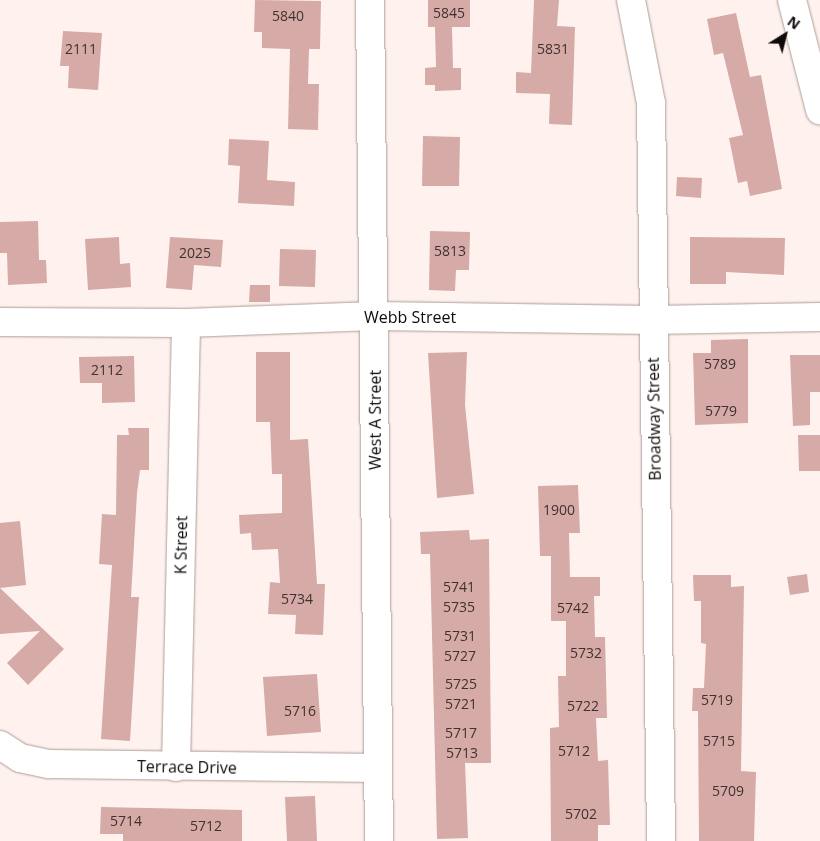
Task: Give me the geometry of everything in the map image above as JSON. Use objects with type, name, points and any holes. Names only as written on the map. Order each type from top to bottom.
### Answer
[{"type":"street","name":"West A Street","points":[[370,0],[379,841]]},
{"type":"street","name":"Broadway Street","points":[[630,0],[651,103],[652,320],[661,841]]},
{"type":"street","points":[[792,0],[820,110]]},
{"type":"street","name":"Webb Street","points":[[0,322],[186,323],[374,316],[652,320],[820,316]]},
{"type":"street","name":"K Street","points":[[176,767],[186,323]]},
{"type":"street","name":"Terrace Drive","points":[[0,746],[35,763],[176,767],[378,768]]},
{"type":"building","points":[[255,0],[321,1],[320,49],[309,49],[308,84],[319,84],[318,130],[288,129],[290,49],[262,48],[262,32],[254,32]]},
{"type":"building","points":[[428,0],[470,0],[470,27],[452,27],[453,68],[461,68],[461,90],[435,91],[435,85],[425,85],[425,68],[436,67],[435,27],[428,27]]},
{"type":"building","points":[[534,0],[559,0],[557,26],[575,27],[572,125],[549,124],[550,94],[516,93],[516,72],[531,73]]},
{"type":"building","points":[[736,13],[750,77],[761,75],[782,189],[750,196],[747,181],[738,183],[729,138],[743,135],[723,53],[714,55],[707,19]]},
{"type":"building","points":[[63,31],[102,33],[98,90],[68,88],[69,66],[60,66]]},
{"type":"building","points":[[423,136],[460,137],[459,186],[422,186]]},
{"type":"building","points":[[229,139],[269,141],[267,180],[295,182],[294,206],[238,203],[240,166],[228,165]]},
{"type":"building","points":[[677,177],[702,178],[701,198],[676,196]]},
{"type":"building","points":[[38,221],[39,260],[46,260],[47,283],[8,285],[7,253],[0,253],[0,222]]},
{"type":"building","points":[[430,231],[470,232],[469,270],[456,270],[455,291],[429,290]]},
{"type":"building","points":[[119,237],[120,264],[130,263],[131,287],[88,290],[85,239]]},
{"type":"building","points":[[170,237],[223,240],[221,267],[194,265],[192,290],[166,288]]},
{"type":"building","points":[[690,237],[785,238],[784,275],[726,272],[726,284],[690,284]]},
{"type":"building","points":[[280,249],[316,250],[315,287],[279,286]]},
{"type":"building","points":[[250,285],[270,285],[270,302],[249,302]]},
{"type":"building","points":[[748,339],[748,423],[695,425],[693,353],[711,353],[711,340]]},
{"type":"building","points":[[256,352],[290,352],[290,440],[308,439],[317,584],[325,584],[323,635],[295,634],[296,615],[268,614],[270,582],[280,583],[278,549],[252,550],[251,533],[240,534],[239,515],[282,513],[282,474],[272,474],[270,422],[256,422]]},
{"type":"building","points":[[467,352],[465,405],[474,494],[437,498],[428,353]]},
{"type":"building","points":[[790,355],[820,355],[820,392],[810,392],[810,425],[793,426]]},
{"type":"building","points":[[134,356],[135,402],[102,403],[102,383],[80,383],[79,357]]},
{"type":"building","points":[[128,428],[149,428],[149,470],[140,470],[137,493],[131,597],[139,597],[130,741],[101,739],[112,565],[99,564],[102,514],[116,515],[117,435],[129,435]]},
{"type":"building","points":[[798,435],[820,435],[820,471],[799,471]]},
{"type":"building","points":[[578,485],[580,533],[569,533],[570,577],[600,577],[600,596],[594,596],[595,637],[605,637],[607,718],[596,718],[598,761],[608,760],[610,825],[598,825],[598,841],[551,841],[550,728],[559,727],[558,676],[566,676],[566,621],[551,621],[551,556],[540,556],[538,486]]},
{"type":"building","points":[[20,521],[26,585],[0,588],[0,523]]},
{"type":"building","points":[[469,530],[470,540],[489,539],[491,763],[465,763],[468,838],[437,839],[430,554],[421,554],[420,532]]},
{"type":"building","points":[[807,574],[809,592],[790,595],[787,577]]},
{"type":"building","points":[[693,575],[731,575],[731,587],[744,586],[741,771],[756,772],[754,841],[699,841],[698,711],[692,711],[693,688],[704,688],[706,644],[701,643],[701,601],[694,601]]},
{"type":"building","points":[[0,588],[64,649],[28,685],[7,663],[40,631],[0,634]]},
{"type":"building","points":[[317,674],[321,732],[267,736],[263,677]]},
{"type":"building","points":[[315,796],[317,841],[287,841],[285,797]]},
{"type":"building","points":[[101,807],[242,810],[242,841],[123,841],[123,834],[100,834]]}]
